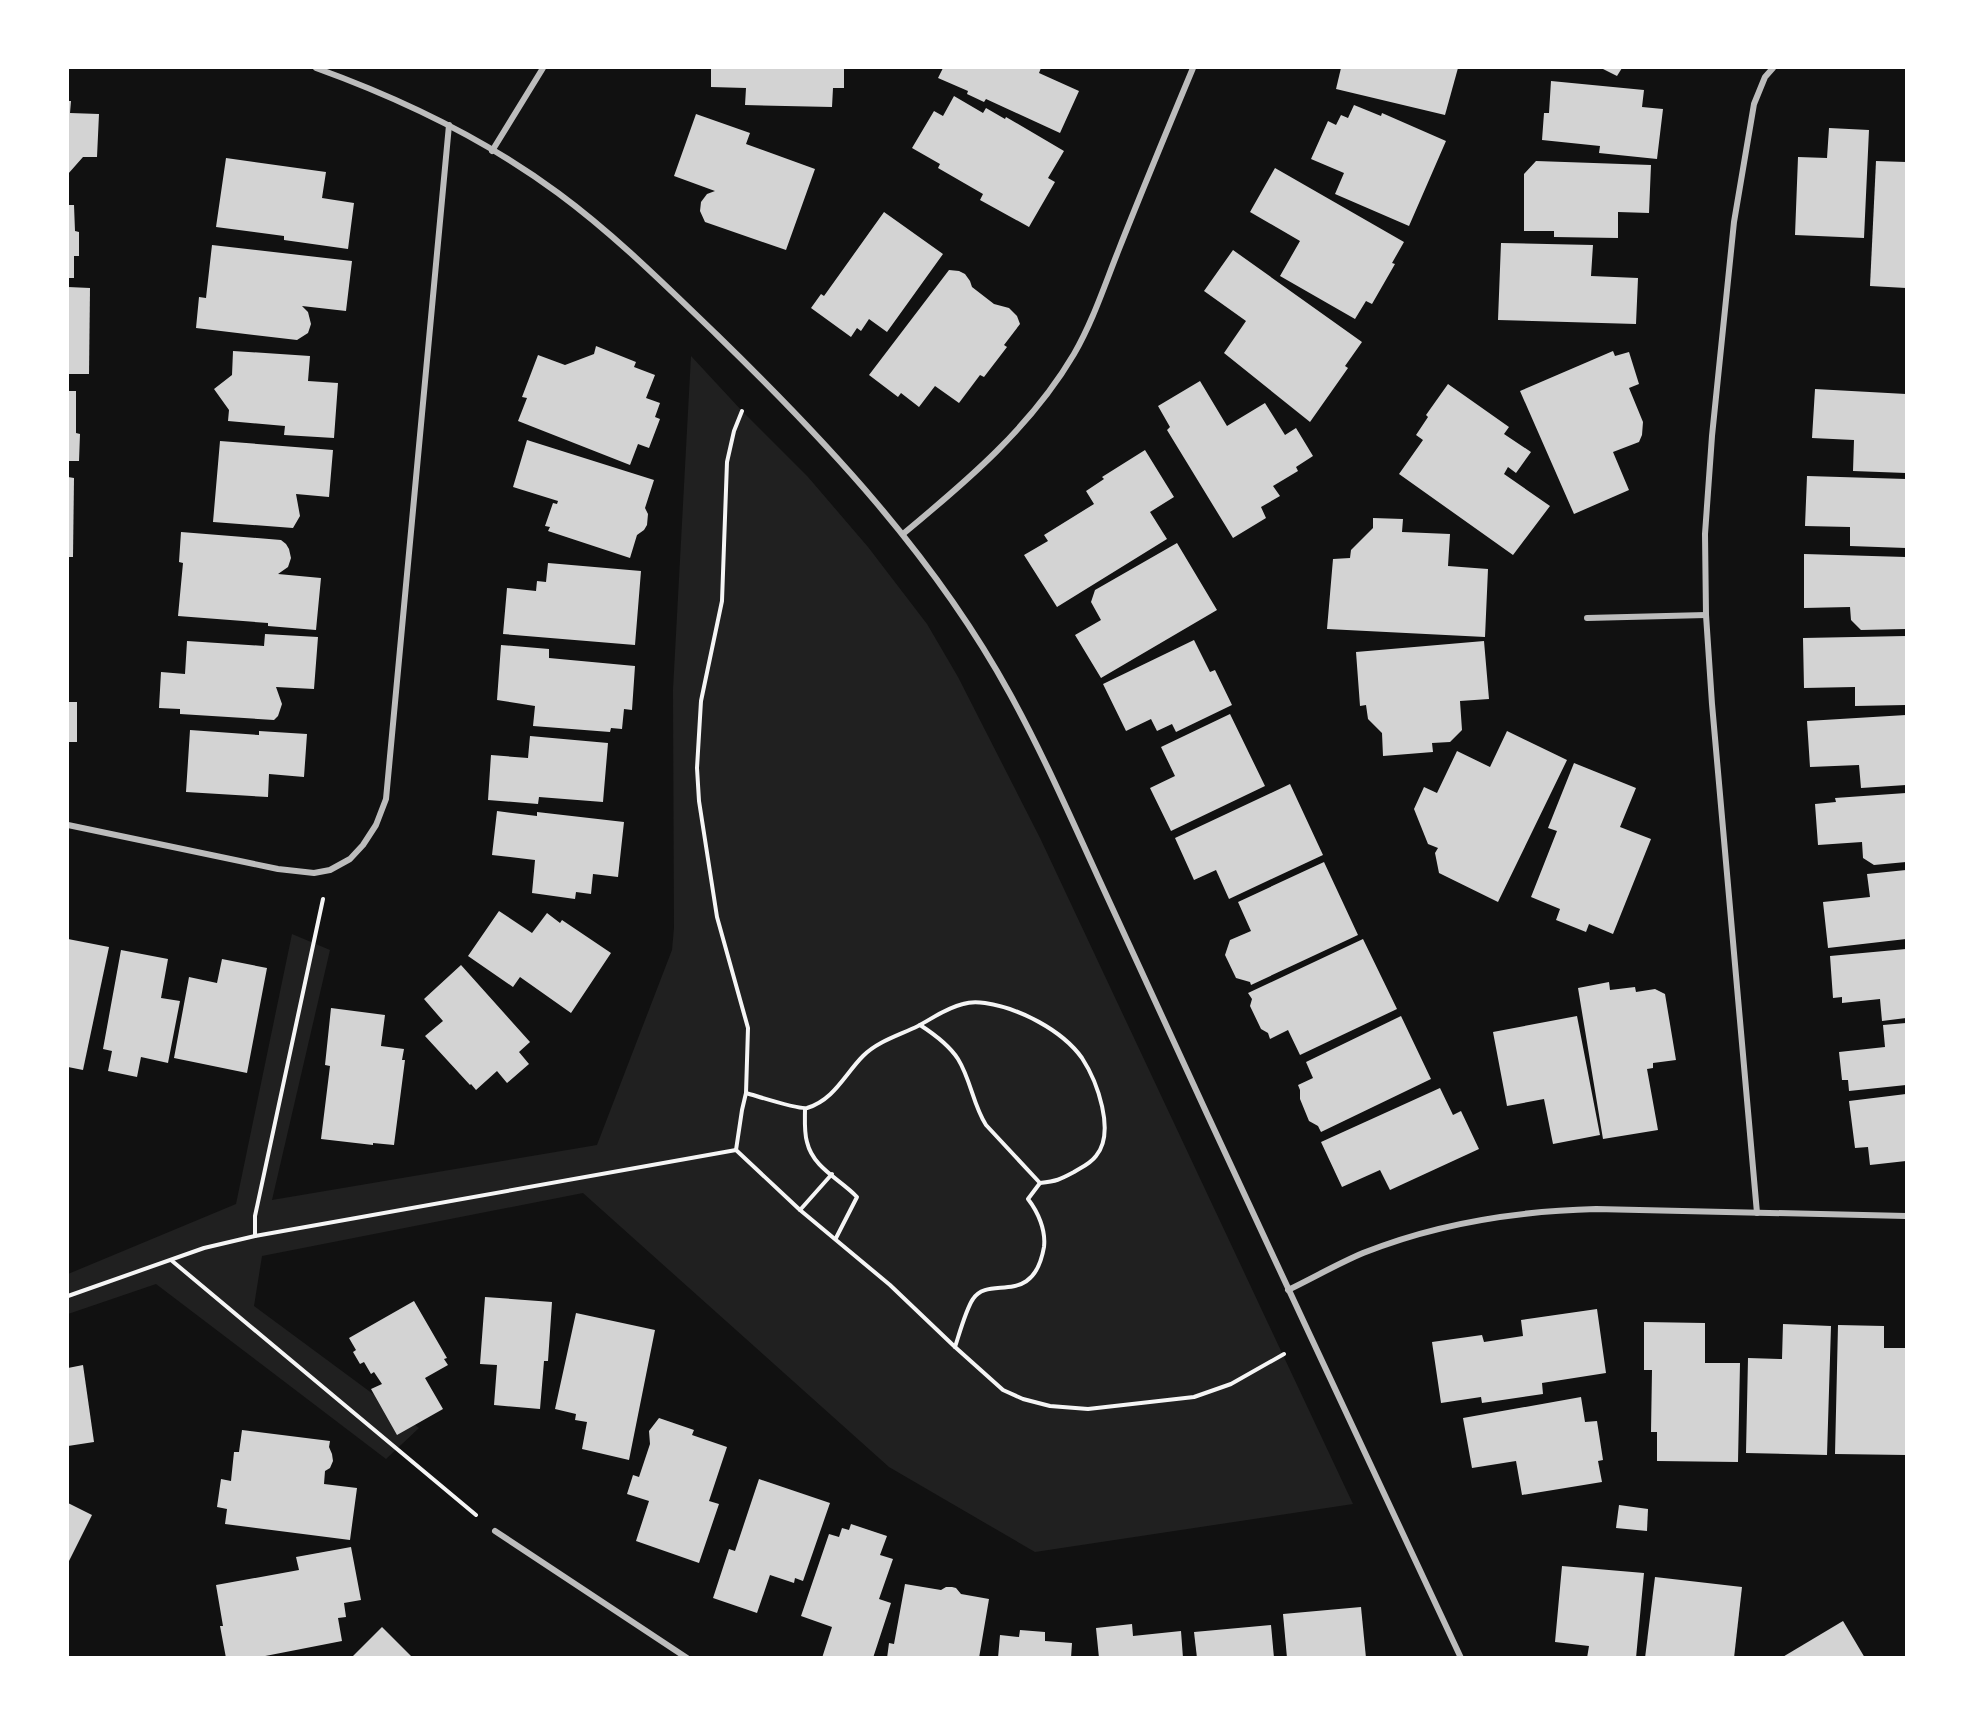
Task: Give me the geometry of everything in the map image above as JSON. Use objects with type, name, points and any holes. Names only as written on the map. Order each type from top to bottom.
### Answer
[{"type":"street","points":[[316,68],[388,96],[448,125],[560,194],[614,238],[792,409],[903,534],[943,587],[1010,693],[1054,781],[1288,1290],[1461,1658]]},
{"type":"street","points":[[492,151],[543,68]]},
{"type":"street","points":[[903,534],[963,484],[1006,444],[1044,397],[1074,353],[1097,305],[1193,68]]},
{"type":"street","points":[[1757,1213],[1712,704],[1706,615],[1705,534],[1734,222],[1754,104],[1765,77],[1773,68]]},
{"type":"street","points":[[68,825],[278,869],[314,873],[330,870],[350,859],[363,845],[376,825],[386,799],[448,125]]},
{"type":"street","points":[[1587,618],[1706,615]]},
{"type":"street","points":[[1288,1290],[1362,1254],[1389,1244],[1498,1215],[1545,1210],[1596,1209],[1906,1216]]},
{"type":"street","points":[[495,1531],[687,1658]]},
{"type":"path","points":[[736,1150],[741,1110],[746,1093],[748,1028],[717,917],[699,801],[697,768],[701,701],[722,601],[727,462],[734,431],[742,411]]},
{"type":"path","points":[[255,1236],[255,1216],[316,923],[330,870]]},
{"type":"path","points":[[746,1093],[805,1109],[821,1102],[840,1086],[873,1047],[920,1025],[942,1011],[965,1003],[985,1003],[1013,1010],[1037,1020],[1064,1040],[1081,1057],[1095,1082],[1105,1122],[1104,1138],[1097,1155],[1087,1165],[1059,1181],[1040,1183],[1028,1200],[1035,1208],[1041,1222],[1044,1242],[1041,1261],[1034,1275],[1022,1284],[981,1292],[973,1298],[955,1347]]},
{"type":"path","points":[[920,1025],[935,1035],[958,1059],[980,1116],[1040,1183]]},
{"type":"path","points":[[805,1109],[806,1141],[813,1157],[823,1169],[832,1174],[857,1197],[836,1238]]},
{"type":"path","points":[[68,1296],[204,1248],[255,1236],[736,1150]]},
{"type":"path","points":[[736,1150],[800,1210],[890,1285],[1003,1390],[1023,1399],[1050,1406],[1088,1409],[1194,1397],[1231,1384],[1284,1354]]},
{"type":"path","points":[[800,1210],[832,1174]]},
{"type":"path","points":[[171,1260],[495,1531]]},
{"type":"shaded area","points":[[691,356],[808,477],[868,547],[927,624],[958,677],[1040,838],[1353,1504],[1035,1552],[889,1467],[583,1193],[262,1256],[254,1306],[419,1428],[386,1459],[156,1284],[68,1314],[68,1274],[236,1204],[292,934],[330,950],[272,1200],[597,1145],[672,950],[674,928],[673,690]]},
{"type":"building","points":[[711,68],[844,68],[844,88],[833,88],[832,107],[745,105],[746,88],[711,87]]},
{"type":"building","points":[[943,68],[1041,68],[1039,73],[1079,91],[1060,133],[986,99],[984,102],[967,94],[968,91],[938,78]]},
{"type":"building","points":[[1341,68],[1458,68],[1445,115],[1336,89]]},
{"type":"building","points":[[1601,68],[1622,68],[1617,76]]},
{"type":"building","points":[[1551,81],[1644,90],[1642,107],[1663,109],[1657,159],[1599,153],[1600,146],[1542,140],[1544,113],[1549,113]]},
{"type":"building","points":[[954,96],[983,113],[986,108],[1005,119],[1006,117],[1064,151],[1048,178],[1055,182],[1029,227],[980,200],[983,194],[938,168],[940,164],[912,148],[934,111],[943,116]]},
{"type":"building","points":[[68,101],[71,101],[70,113],[99,114],[97,157],[83,157],[68,174]]},
{"type":"building","points":[[1354,105],[1381,116],[1382,113],[1446,141],[1409,226],[1335,194],[1344,173],[1311,159],[1328,121],[1336,125],[1341,115],[1348,118]]},
{"type":"building","points":[[696,114],[750,133],[746,144],[815,169],[786,250],[705,222],[700,211],[701,202],[707,194],[715,191],[674,176]]},
{"type":"building","points":[[1829,128],[1869,130],[1864,238],[1795,235],[1798,157],[1827,158]]},
{"type":"building","points":[[226,158],[326,172],[322,198],[354,203],[348,249],[284,240],[284,236],[216,227]]},
{"type":"building","points":[[1536,161],[1651,165],[1649,213],[1618,212],[1618,238],[1554,237],[1554,231],[1524,231],[1524,174]]},
{"type":"building","points":[[1876,161],[1906,162],[1906,288],[1870,286]]},
{"type":"building","points":[[1275,168],[1404,242],[1392,263],[1395,264],[1372,304],[1366,301],[1355,319],[1280,276],[1300,241],[1250,212]]},
{"type":"building","points":[[68,205],[74,205],[75,231],[79,232],[79,256],[74,256],[74,278],[68,278]]},
{"type":"building","points":[[884,212],[943,254],[887,332],[869,319],[861,331],[857,328],[851,337],[811,308],[821,294],[824,296]]},
{"type":"building","points":[[1501,243],[1593,245],[1591,276],[1638,278],[1636,324],[1498,320]]},
{"type":"building","points":[[212,245],[352,261],[346,311],[302,306],[308,312],[311,324],[308,333],[297,340],[196,328],[199,297],[206,298]]},
{"type":"building","points":[[1233,250],[1362,342],[1345,366],[1348,368],[1310,422],[1224,353],[1246,321],[1204,291]]},
{"type":"building","points":[[949,270],[965,274],[972,287],[994,304],[1009,308],[1017,316],[1020,324],[1004,345],[1007,347],[984,377],[980,375],[959,403],[935,386],[919,407],[901,393],[898,397],[869,375]]},
{"type":"building","points":[[68,287],[90,288],[89,374],[68,374]]},
{"type":"building","points":[[596,346],[636,362],[634,367],[655,375],[646,398],[660,403],[655,417],[660,419],[649,448],[638,444],[630,465],[518,421],[527,398],[522,397],[538,355],[565,365],[594,354]]},
{"type":"building","points":[[233,351],[310,356],[308,381],[338,383],[334,438],[284,435],[285,426],[228,421],[229,410],[214,389],[232,375]]},
{"type":"building","points":[[1613,351],[1615,356],[1629,352],[1639,384],[1629,388],[1643,422],[1642,435],[1639,442],[1613,452],[1629,490],[1574,514],[1520,391]]},
{"type":"building","points":[[1200,381],[1227,426],[1265,403],[1285,435],[1296,428],[1313,456],[1296,467],[1298,471],[1273,486],[1280,496],[1261,507],[1266,518],[1233,538],[1167,430],[1170,427],[1158,406]]},
{"type":"building","points":[[1448,384],[1509,427],[1504,434],[1531,452],[1516,473],[1508,467],[1504,474],[1550,506],[1513,555],[1399,474],[1423,440],[1416,435],[1428,417],[1426,415]]},
{"type":"building","points":[[1815,389],[1906,394],[1906,473],[1853,471],[1854,440],[1812,438]]},
{"type":"building","points":[[68,391],[76,391],[76,433],[80,434],[79,461],[68,461]]},
{"type":"building","points":[[527,440],[654,480],[645,508],[648,514],[647,525],[637,535],[630,558],[548,531],[550,527],[545,526],[553,503],[557,504],[558,501],[513,487]]},
{"type":"building","points":[[220,441],[333,450],[329,497],[296,494],[300,516],[293,528],[213,522]]},
{"type":"building","points":[[1145,450],[1174,497],[1150,512],[1167,539],[1057,607],[1024,555],[1048,541],[1044,535],[1094,504],[1086,491],[1104,479],[1102,477]]},
{"type":"building","points":[[1807,476],[1906,479],[1906,548],[1850,546],[1850,527],[1805,526]]},
{"type":"building","points":[[68,477],[74,478],[73,557],[68,557]]},
{"type":"building","points":[[1373,518],[1403,519],[1402,532],[1450,534],[1448,566],[1488,569],[1485,637],[1327,629],[1333,559],[1350,558],[1351,550],[1373,528]]},
{"type":"building","points":[[181,532],[281,540],[289,549],[291,558],[288,567],[278,574],[321,578],[316,630],[268,626],[268,623],[178,616],[183,563],[179,562]]},
{"type":"building","points":[[1177,543],[1217,610],[1101,678],[1075,635],[1101,620],[1091,602],[1095,590]]},
{"type":"building","points":[[1804,554],[1906,557],[1906,629],[1861,630],[1851,620],[1850,607],[1804,608]]},
{"type":"building","points":[[548,563],[641,571],[635,645],[503,634],[507,588],[536,591],[537,581],[546,582]]},
{"type":"building","points":[[265,634],[318,637],[314,689],[276,687],[282,704],[274,720],[180,714],[180,709],[159,708],[161,672],[185,674],[187,641],[264,646]]},
{"type":"building","points":[[1906,636],[1906,705],[1855,706],[1855,687],[1804,688],[1803,638]]},
{"type":"building","points":[[1194,640],[1210,672],[1215,670],[1232,705],[1176,732],[1172,724],[1157,731],[1151,719],[1126,731],[1103,684]]},
{"type":"building","points":[[1484,641],[1489,699],[1460,701],[1462,730],[1450,742],[1432,743],[1433,752],[1383,756],[1382,733],[1368,719],[1366,705],[1360,706],[1356,652]]},
{"type":"building","points":[[501,645],[549,649],[549,658],[635,666],[632,710],[624,709],[622,729],[611,728],[610,732],[533,726],[535,706],[497,700]]},
{"type":"building","points":[[68,702],[77,702],[77,742],[68,742]]},
{"type":"building","points":[[1230,714],[1265,786],[1171,831],[1150,788],[1175,776],[1161,747]]},
{"type":"building","points":[[1906,715],[1906,785],[1861,788],[1859,765],[1810,767],[1807,721]]},
{"type":"building","points":[[190,730],[259,735],[259,731],[307,734],[304,777],[269,774],[268,797],[186,792]]},
{"type":"building","points":[[1507,731],[1567,760],[1498,902],[1439,873],[1435,853],[1438,848],[1428,844],[1414,809],[1424,787],[1437,793],[1457,751],[1490,767]]},
{"type":"building","points":[[530,736],[608,743],[603,802],[539,797],[538,804],[488,800],[491,755],[528,758]]},
{"type":"building","points":[[1574,763],[1636,788],[1620,827],[1651,839],[1613,934],[1589,924],[1586,932],[1556,920],[1560,909],[1531,897],[1557,831],[1548,828]]},
{"type":"building","points":[[1290,784],[1323,855],[1229,899],[1216,870],[1194,880],[1175,838]]},
{"type":"building","points":[[1906,793],[1906,862],[1874,865],[1863,858],[1862,842],[1818,845],[1815,804],[1836,802],[1835,798]]},
{"type":"building","points":[[497,811],[537,816],[537,812],[624,822],[618,877],[593,874],[591,894],[576,892],[575,899],[532,893],[535,860],[492,855]]},
{"type":"building","points":[[1324,862],[1358,935],[1251,985],[1250,982],[1236,978],[1225,955],[1230,940],[1251,931],[1238,902]]},
{"type":"building","points":[[1906,870],[1906,939],[1828,948],[1823,902],[1870,897],[1867,874]]},
{"type":"building","points":[[499,911],[532,933],[547,913],[560,923],[562,920],[611,953],[571,1013],[520,977],[513,987],[468,956]]},
{"type":"building","points":[[68,939],[109,947],[83,1070],[68,1067]]},
{"type":"building","points":[[1363,939],[1397,1009],[1300,1055],[1288,1030],[1270,1039],[1268,1033],[1261,1029],[1250,1006],[1252,999],[1248,993]]},
{"type":"building","points":[[1906,949],[1906,1018],[1882,1021],[1880,999],[1842,1003],[1842,997],[1833,998],[1830,956]]},
{"type":"building","points":[[121,950],[168,959],[161,998],[180,1001],[168,1063],[141,1057],[137,1077],[108,1071],[112,1051],[103,1049]]},
{"type":"building","points":[[222,959],[267,968],[247,1073],[174,1058],[189,977],[217,983]]},
{"type":"building","points":[[461,965],[530,1042],[519,1052],[529,1064],[507,1083],[497,1071],[476,1090],[425,1036],[443,1021],[424,999]]},
{"type":"building","points":[[1609,982],[1610,990],[1635,987],[1636,992],[1655,989],[1665,994],[1676,1060],[1653,1063],[1653,1068],[1647,1069],[1658,1130],[1603,1139],[1578,988]]},
{"type":"building","points":[[331,1008],[385,1015],[381,1046],[404,1049],[402,1060],[405,1060],[394,1145],[321,1139],[330,1066],[325,1065]]},
{"type":"building","points":[[1401,1016],[1431,1079],[1321,1132],[1318,1126],[1309,1121],[1300,1099],[1298,1085],[1313,1078],[1306,1062]]},
{"type":"building","points":[[1577,1016],[1600,1135],[1553,1144],[1544,1099],[1507,1106],[1493,1032]]},
{"type":"building","points":[[1906,1023],[1906,1085],[1849,1091],[1848,1080],[1842,1080],[1839,1052],[1885,1047],[1883,1025]]},
{"type":"building","points":[[1440,1088],[1453,1115],[1461,1111],[1479,1149],[1390,1190],[1380,1170],[1342,1187],[1321,1142]]},
{"type":"building","points":[[1906,1094],[1906,1161],[1870,1165],[1868,1147],[1855,1148],[1849,1101]]},
{"type":"building","points":[[485,1297],[552,1302],[548,1361],[544,1361],[540,1409],[494,1405],[497,1365],[480,1364]]},
{"type":"building","points":[[414,1301],[447,1358],[444,1359],[448,1365],[425,1378],[443,1409],[397,1435],[371,1389],[382,1384],[374,1372],[371,1374],[364,1362],[360,1364],[349,1338]]},
{"type":"building","points":[[1597,1309],[1606,1373],[1542,1383],[1543,1394],[1482,1403],[1481,1397],[1441,1403],[1432,1342],[1482,1335],[1484,1342],[1523,1336],[1521,1320]]},
{"type":"building","points":[[576,1313],[655,1330],[629,1460],[582,1449],[587,1422],[575,1420],[576,1414],[555,1409]]},
{"type":"building","points":[[1644,1322],[1705,1323],[1705,1363],[1740,1363],[1738,1462],[1657,1461],[1657,1432],[1651,1432],[1652,1370],[1644,1370]]},
{"type":"building","points":[[1783,1324],[1831,1326],[1827,1455],[1746,1453],[1748,1358],[1782,1359]]},
{"type":"building","points":[[1838,1325],[1884,1326],[1884,1348],[1906,1348],[1906,1455],[1835,1454]]},
{"type":"building","points":[[83,1365],[94,1442],[68,1446],[68,1368]]},
{"type":"building","points":[[1581,1397],[1585,1422],[1597,1421],[1603,1460],[1598,1461],[1602,1482],[1522,1495],[1516,1461],[1472,1468],[1463,1418]]},
{"type":"building","points":[[659,1418],[694,1430],[692,1435],[727,1447],[709,1501],[719,1504],[699,1563],[636,1541],[649,1501],[627,1494],[633,1475],[639,1477],[650,1444],[649,1431]]},
{"type":"building","points":[[242,1430],[330,1441],[329,1447],[333,1461],[330,1468],[325,1471],[324,1484],[357,1488],[350,1540],[225,1524],[227,1509],[217,1507],[221,1479],[231,1481],[234,1452],[239,1452]]},
{"type":"building","points":[[759,1479],[830,1503],[803,1581],[795,1578],[794,1583],[770,1575],[757,1613],[713,1598],[729,1549],[735,1551]]},
{"type":"building","points":[[68,1503],[92,1515],[68,1563]]},
{"type":"building","points":[[1619,1505],[1648,1509],[1647,1531],[1616,1528]]},
{"type":"building","points":[[851,1524],[887,1536],[880,1555],[893,1559],[879,1599],[891,1603],[873,1658],[822,1658],[832,1627],[801,1616],[829,1534],[839,1537],[842,1528],[849,1530]]},
{"type":"building","points":[[351,1547],[361,1600],[344,1603],[346,1617],[338,1618],[342,1641],[255,1658],[226,1658],[216,1585],[299,1570],[296,1557]]},
{"type":"building","points":[[1562,1566],[1644,1573],[1636,1658],[1587,1658],[1589,1646],[1555,1642]]},
{"type":"building","points":[[1655,1577],[1742,1587],[1734,1658],[1645,1658]]},
{"type":"building","points":[[905,1584],[941,1590],[952,1587],[961,1594],[989,1599],[979,1658],[887,1658],[889,1643],[894,1644]]},
{"type":"building","points":[[1361,1607],[1366,1658],[1287,1658],[1283,1614]]},
{"type":"building","points":[[1843,1621],[1865,1658],[1781,1658]]},
{"type":"building","points":[[1132,1624],[1133,1636],[1181,1631],[1183,1658],[1099,1658],[1096,1628]]},
{"type":"building","points":[[1271,1625],[1274,1658],[1197,1658],[1194,1632]]},
{"type":"building","points":[[382,1627],[413,1658],[351,1658]]},
{"type":"building","points":[[1020,1630],[1045,1632],[1045,1641],[1072,1643],[1071,1658],[998,1658],[1000,1635],[1019,1637]]}]
